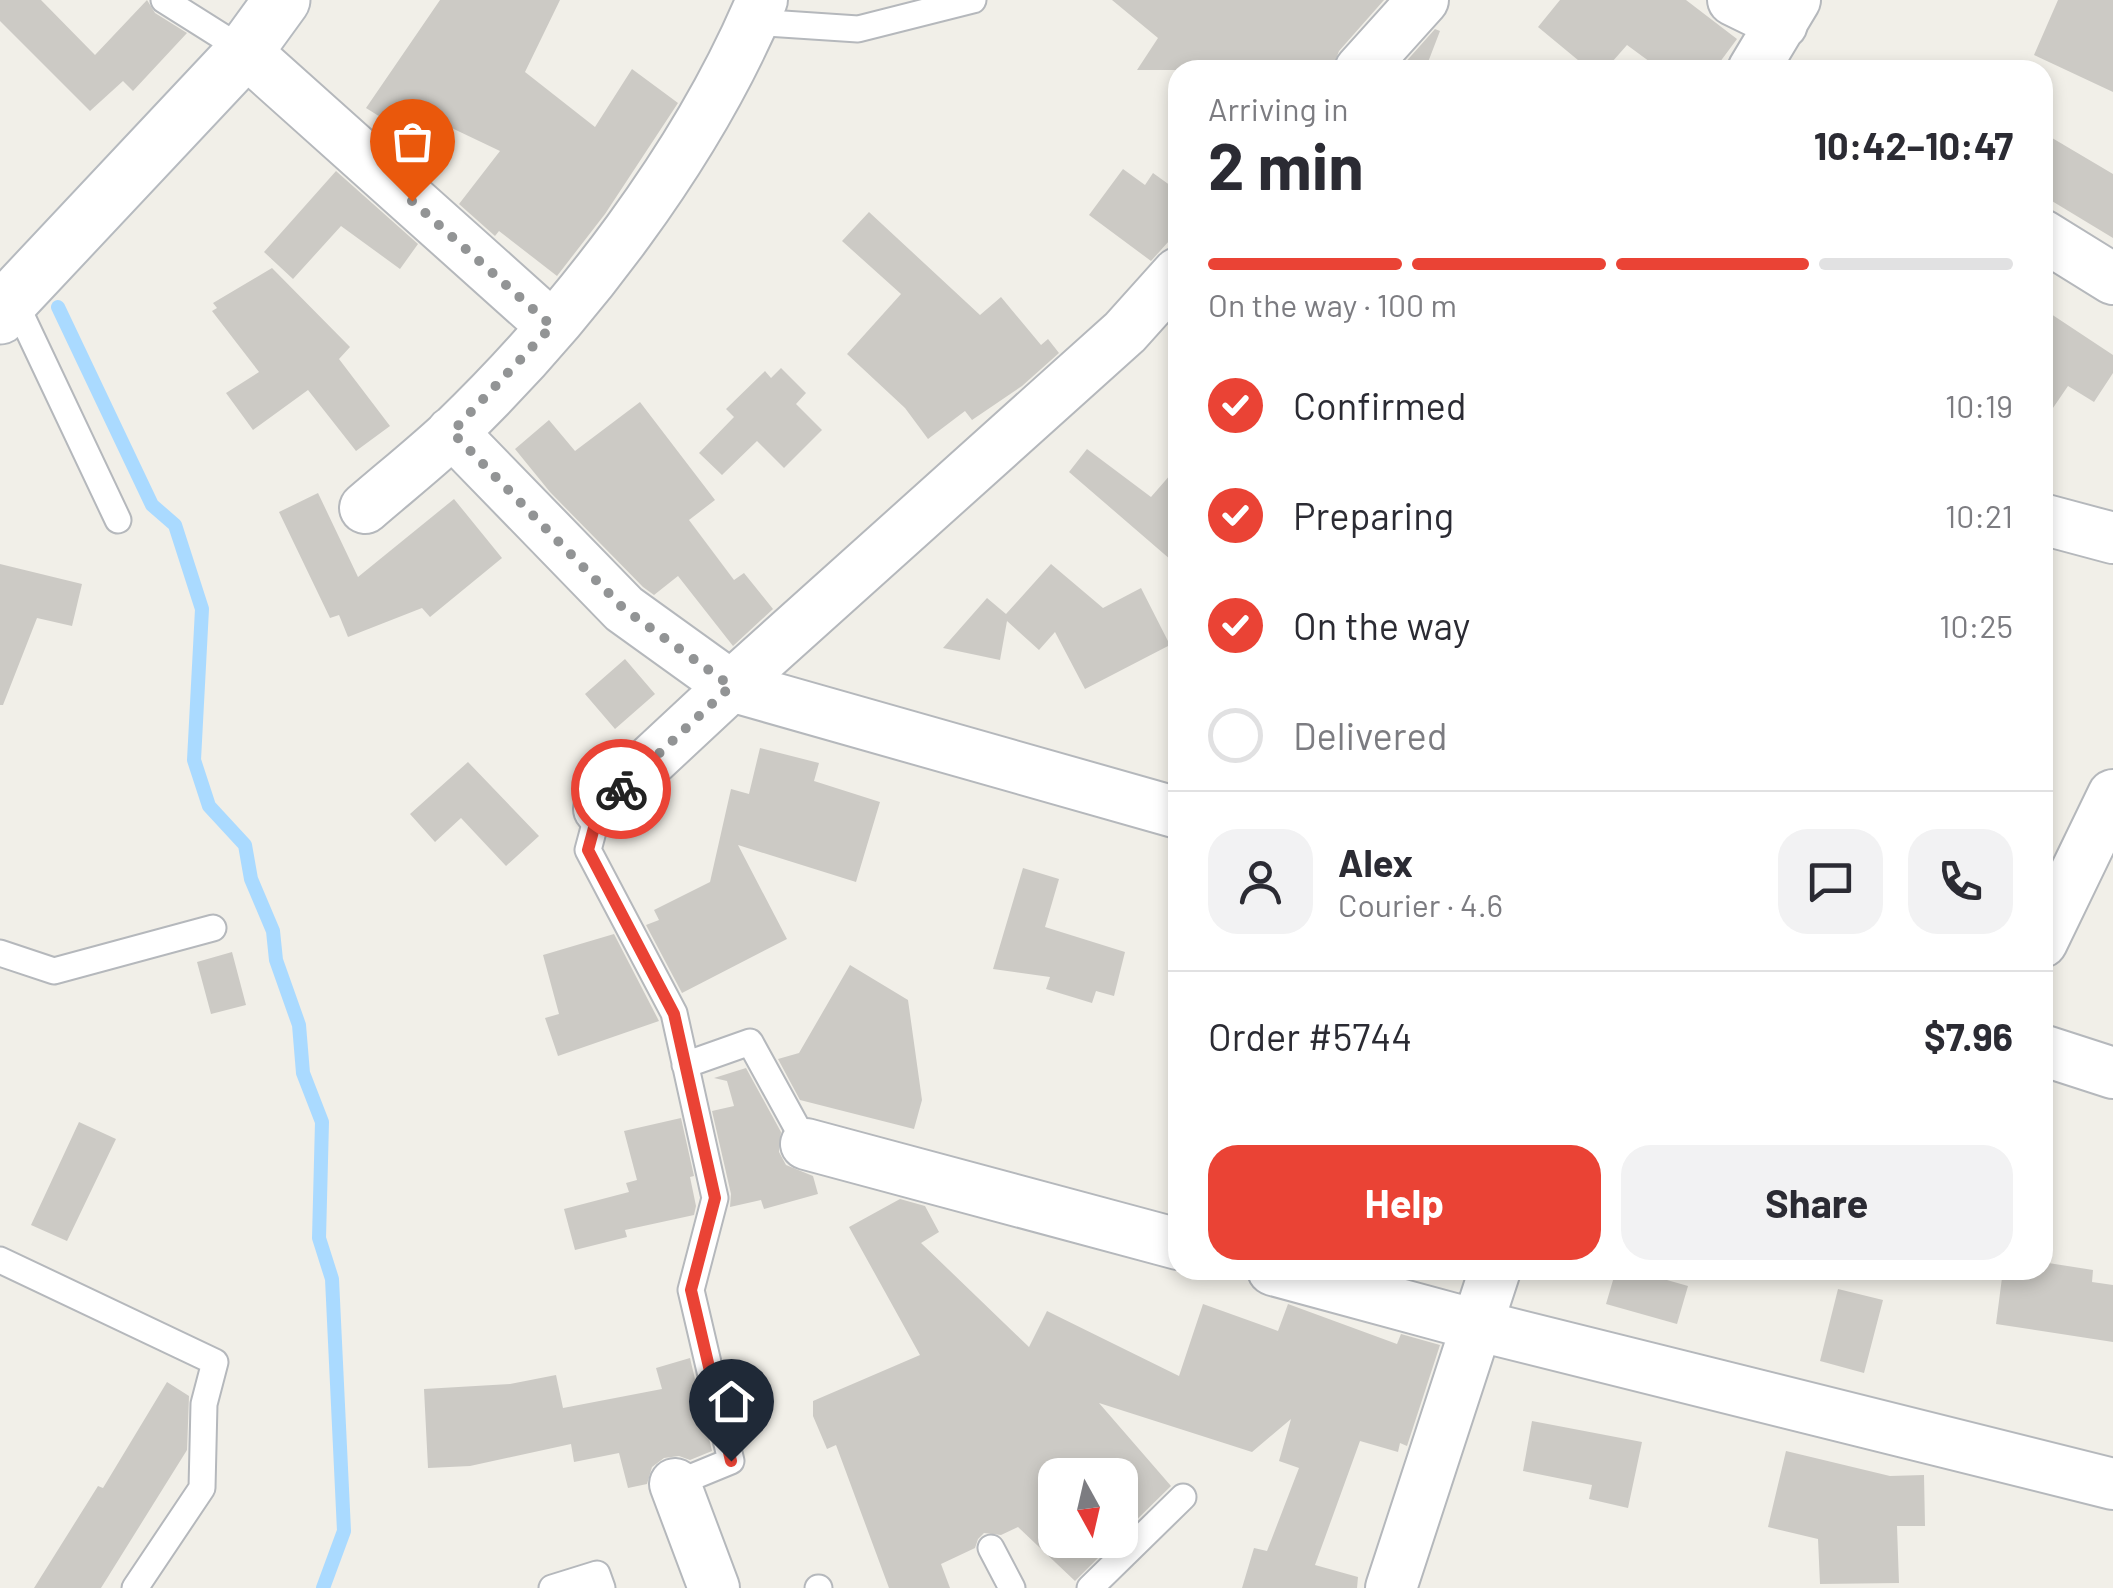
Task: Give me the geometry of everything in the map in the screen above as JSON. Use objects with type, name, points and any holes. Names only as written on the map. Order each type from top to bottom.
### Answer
[{"type":"street","points":[[7,307],[245,50],[282,0]]},
{"type":"street","points":[[1369,60],[1423,0]]},
{"type":"street","points":[[1732,0],[1774,45]]},
{"type":"street","points":[[365,508],[452,432],[552,326],[628,234],[734,66],[757,11]]},
{"type":"street","points":[[245,50],[552,326]]},
{"type":"street","points":[[2053,242],[2113,279]]},
{"type":"street","points":[[599,809],[1125,332],[1168,285]]},
{"type":"street","points":[[452,432],[624,609],[731,686],[1168,810]]},
{"type":"street","points":[[2053,522],[2113,538]]},
{"type":"street","points":[[2053,919],[2113,794]]},
{"type":"street","points":[[2053,1054],[2113,1073]]},
{"type":"street","points":[[806,1144],[1168,1241]]},
{"type":"street","points":[[1310,1280],[2113,1484]]},
{"type":"street","points":[[1391,1588],[1492,1280]]},
{"type":"street","points":[[675,1484],[714,1588]]},
{"type":"lane","points":[[164,0],[245,50]]},
{"type":"lane","points":[[757,11],[858,29],[973,0]]},
{"type":"lane","points":[[7,307],[118,520]]},
{"type":"lane","points":[[599,809],[588,850],[674,1014],[715,1198],[691,1290],[731,1461],[675,1484]]},
{"type":"lane","points":[[0,953],[54,971],[213,928]]},
{"type":"lane","points":[[685,1065],[750,1042],[806,1144]]},
{"type":"lane","points":[[0,1260],[214,1362],[204,1404],[202,1488],[135,1588]]},
{"type":"lane","points":[[1090,1588],[1183,1497]]},
{"type":"lane","points":[[992,1548],[1012,1588]]},
{"type":"lane","points":[[552,1588],[597,1574],[602,1588]]},
{"type":"building","points":[[0,0],[41,0],[95,55],[147,0],[155,13],[187,33],[133,91],[123,81],[90,111],[0,21]]},
{"type":"building","points":[[440,0],[560,0],[525,72],[595,127],[632,69],[678,103],[605,214],[557,276],[499,231],[495,236],[459,204],[500,151],[416,111],[393,145],[374,128],[382,118],[366,108]]},
{"type":"building","points":[[1112,0],[1384,0],[1339,51],[1336,60],[1168,60],[1168,70],[1137,70],[1158,38]]},
{"type":"building","points":[[1560,0],[1686,0],[1737,39],[1721,60],[1647,60],[1627,45],[1614,60],[1578,60],[1538,27]]},
{"type":"building","points":[[2058,0],[2113,0],[2113,92],[2053,64],[2053,60],[2034,55]]},
{"type":"building","points":[[1435,29],[1440,31],[1429,60],[1407,60]]},
{"type":"building","points":[[2053,139],[2113,174],[2113,238],[2053,202]]},
{"type":"building","points":[[1123,169],[1145,185],[1153,173],[1168,184],[1168,242],[1151,261],[1089,215]]},
{"type":"building","points":[[336,171],[418,244],[400,269],[341,226],[293,279],[264,252]]},
{"type":"building","points":[[869,212],[980,315],[1001,297],[1041,345],[1048,339],[1059,353],[1022,386],[972,420],[965,411],[928,439],[905,408],[847,354],[901,294],[842,241]]},
{"type":"building","points":[[272,268],[350,347],[339,359],[390,426],[356,451],[308,390],[253,430],[226,393],[259,372],[212,311],[217,308],[213,303]]},
{"type":"building","points":[[2053,315],[2113,355],[2113,373],[2094,402],[2068,386],[2053,408]]},
{"type":"building","points":[[781,368],[806,393],[796,404],[822,430],[784,468],[757,441],[722,475],[699,453],[734,417],[726,409],[765,371],[771,378]]},
{"type":"building","points":[[640,402],[715,500],[689,520],[734,580],[744,573],[773,609],[733,646],[678,576],[654,595],[643,587],[550,492],[515,449],[549,420],[575,451]]},
{"type":"building","points":[[1087,449],[1151,497],[1168,477],[1168,557],[1069,472]]},
{"type":"building","points":[[318,493],[358,577],[454,499],[502,558],[430,617],[422,608],[348,637],[339,615],[330,618],[279,512]]},
{"type":"building","points":[[0,564],[82,584],[72,626],[37,618],[3,705],[0,705]]},
{"type":"building","points":[[1051,564],[1103,608],[1141,588],[1168,646],[1085,689],[1055,632],[1039,650],[1007,621],[1000,660],[943,648],[987,598],[1006,614]]},
{"type":"building","points":[[625,659],[655,694],[615,729],[585,694]]},
{"type":"building","points":[[760,748],[819,763],[814,781],[880,802],[856,882],[738,845],[787,939],[682,993],[646,925],[659,920],[654,910],[710,882],[731,789],[749,794]]},
{"type":"building","points":[[468,762],[539,836],[506,866],[461,818],[435,842],[410,814]]},
{"type":"building","points":[[1023,868],[1059,879],[1045,927],[1125,952],[1114,996],[1096,991],[1092,1003],[1046,989],[1050,977],[993,969]]},
{"type":"building","points":[[614,934],[659,1021],[558,1056],[545,1018],[559,1014],[543,955]]},
{"type":"building","points":[[232,952],[246,1005],[211,1014],[197,962]]},
{"type":"building","points":[[850,965],[908,1000],[922,1100],[914,1129],[800,1100],[778,1059],[799,1053]]},
{"type":"building","points":[[746,1068],[781,1132],[779,1152],[786,1165],[813,1176],[818,1194],[764,1209],[761,1200],[730,1207],[731,1194],[712,1111],[734,1106],[727,1081],[714,1078]]},
{"type":"building","points":[[681,1118],[694,1176],[690,1177],[694,1215],[625,1230],[627,1237],[575,1250],[564,1209],[629,1192],[626,1183],[637,1180],[624,1131]]},
{"type":"building","points":[[79,1122],[116,1139],[67,1241],[31,1225]]},
{"type":"building","points":[[900,1199],[925,1206],[939,1232],[921,1243],[1029,1347],[1047,1311],[1179,1376],[1203,1304],[1278,1331],[1288,1304],[1397,1344],[1401,1334],[1440,1345],[1407,1446],[1400,1443],[1398,1452],[1360,1441],[1315,1565],[1358,1577],[1357,1588],[1242,1588],[1254,1548],[1267,1551],[1299,1468],[1279,1461],[1291,1419],[1252,1452],[1099,1403],[1171,1486],[1138,1518],[1138,1458],[1038,1458],[1038,1546],[1018,1527],[1001,1535],[984,1533],[975,1548],[941,1564],[950,1588],[889,1588],[836,1445],[827,1449],[813,1416],[813,1401],[920,1355],[849,1227]]},
{"type":"building","points":[[2053,1264],[2093,1270],[2092,1282],[2113,1285],[2113,1342],[1996,1324],[2002,1280],[2053,1280]]},
{"type":"building","points":[[1613,1280],[1667,1280],[1688,1286],[1677,1324],[1606,1304]]},
{"type":"building","points":[[1838,1289],[1883,1300],[1864,1373],[1820,1361]]},
{"type":"building","points":[[690,1358],[712,1451],[690,1460],[679,1456],[664,1458],[652,1467],[647,1484],[628,1488],[619,1453],[574,1462],[571,1444],[470,1466],[428,1468],[424,1389],[510,1384],[556,1375],[563,1408],[662,1389],[656,1368]]},
{"type":"building","points":[[167,1382],[189,1396],[187,1450],[101,1588],[34,1588],[98,1486],[103,1488]]},
{"type":"building","points":[[1532,1421],[1642,1442],[1628,1508],[1589,1499],[1592,1485],[1523,1471]]},
{"type":"building","points":[[1786,1451],[1890,1476],[1924,1475],[1925,1526],[1897,1526],[1899,1583],[1820,1584],[1818,1539],[1768,1527]]},
{"type":"building","points":[[1051,1558],[1098,1558],[1075,1581]]},
{"type":"waterway","points":[[58,307],[152,505],[175,525],[202,609],[194,760],[209,806],[245,845],[251,879],[273,931],[276,960],[299,1025],[303,1073],[322,1122],[319,1238],[332,1279],[344,1531],[323,1588]]},
{"type":"way so far","points":[[412,201],[552,326],[452,432],[624,609],[731,686],[621,789]]},
{"type":"route","points":[[621,789],[599,809],[588,850],[674,1014],[715,1198],[691,1290],[731,1461]]}]
